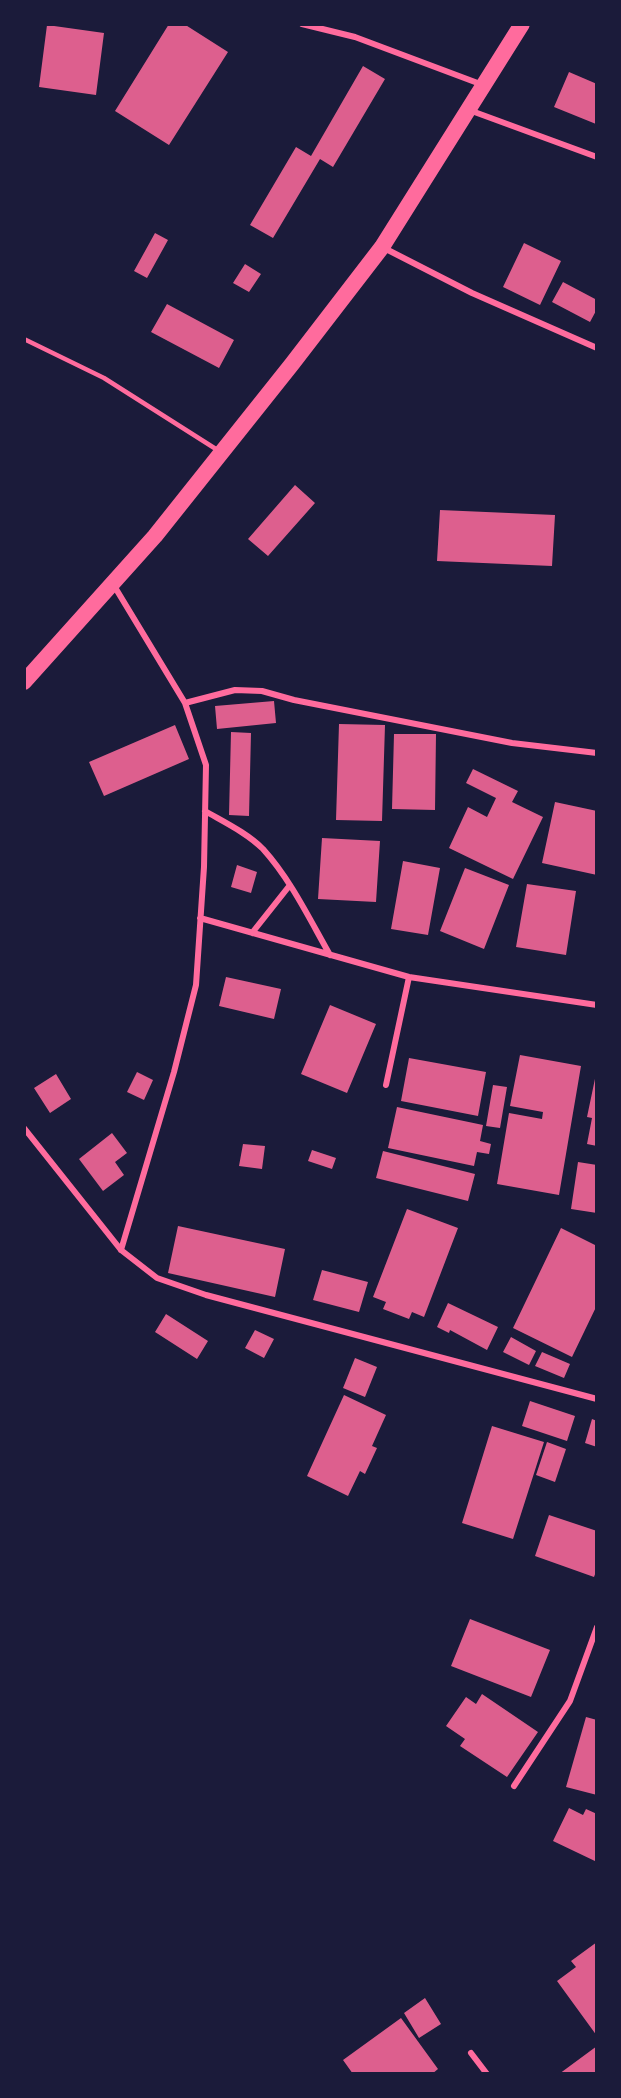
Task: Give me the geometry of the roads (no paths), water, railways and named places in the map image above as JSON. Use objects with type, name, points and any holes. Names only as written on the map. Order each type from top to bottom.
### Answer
[{"type":"highway","points":[[24,682],[155,536],[382,247],[522,24]]},
{"type":"street","points":[[302,24],[355,37],[483,85]]},
{"type":"street","points":[[468,110],[597,157]]},
{"type":"street","points":[[382,247],[472,293],[597,348]]},
{"type":"street","points":[[113,583],[185,703],[206,765],[196,985],[174,1072],[121,1250]]},
{"type":"street","points":[[185,703],[235,690],[262,691],[294,700],[512,743],[597,753]]},
{"type":"street","points":[[205,811],[233,827],[262,849],[290,885],[331,956]]},
{"type":"street","points":[[252,933],[290,885]]},
{"type":"street","points":[[200,918],[410,977],[597,1005]]},
{"type":"street","points":[[386,1085],[410,977]]},
{"type":"street","points":[[24,1128],[121,1250],[157,1278],[206,1295],[597,1399]]},
{"type":"street","points":[[514,1786],[570,1701],[597,1627]]},
{"type":"street","points":[[471,2053],[487,2074]]},
{"type":"lane","points":[[24,339],[104,378],[221,452]]}]
